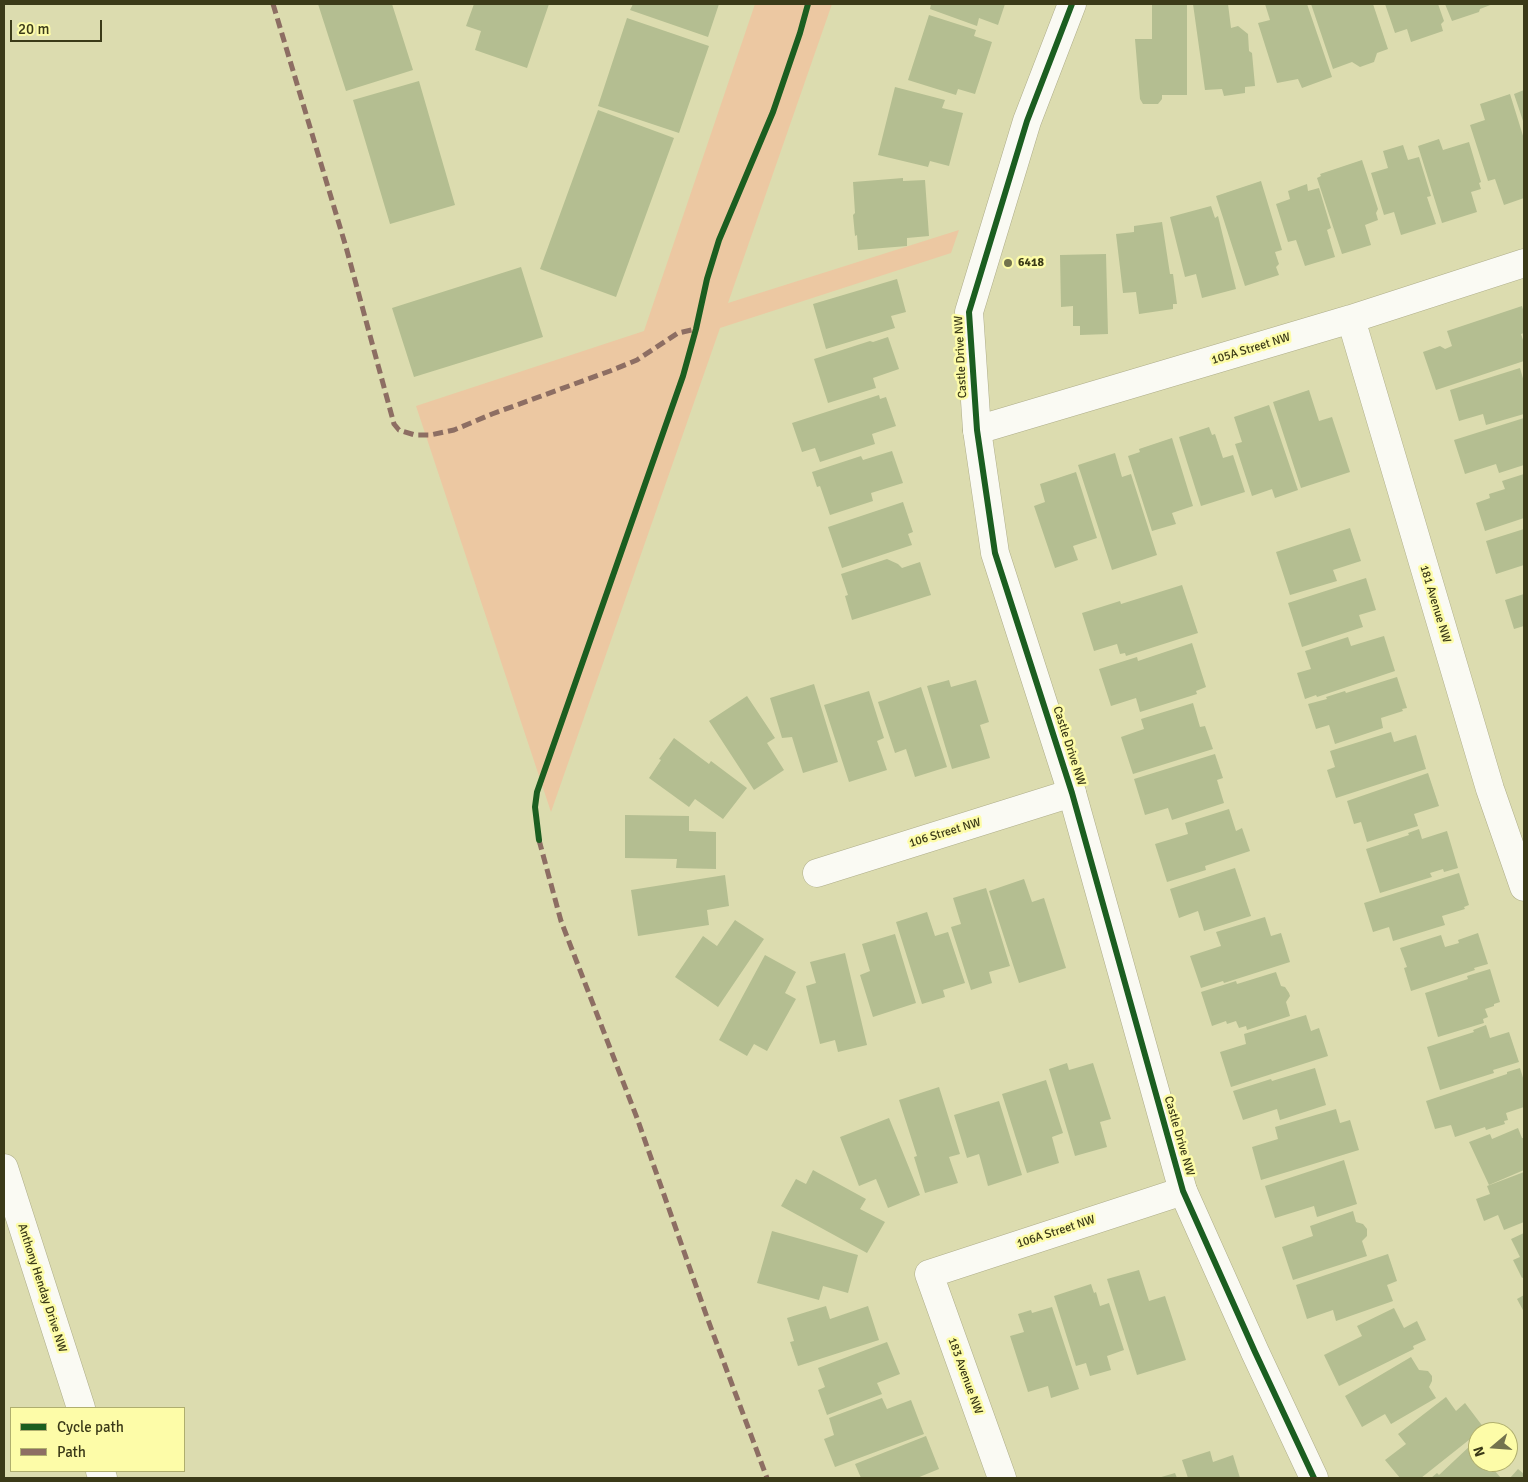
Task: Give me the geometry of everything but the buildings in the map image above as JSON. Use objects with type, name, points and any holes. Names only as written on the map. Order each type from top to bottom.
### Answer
[{"type":"main road","name":"Castle Drive NW","points":[[1072,4],[1027,121],[969,312],[977,430],[995,553],[1072,793],[1183,1191],[1314,1478]]},
{"type":"main road","name":"105A Street NW","points":[[977,430],[1351,319],[1524,263]]},
{"type":"main road","name":"181 Avenue NW","points":[[1351,319],[1490,789],[1524,887]]},
{"type":"main road","name":"106 Street NW","points":[[817,873],[1072,793]]},
{"type":"main road","name":"Anthony Henday Drive NW","points":[[4,1168],[80,1407]]},
{"type":"main road","name":"106A Street NW","points":[[929,1274],[1183,1191]]},
{"type":"main road","name":"183 Avenue NW","points":[[929,1274],[1002,1478]]},
{"type":"shaded area","points":[[755,4],[832,4],[728,303],[959,230],[951,253],[720,328],[551,812],[416,406],[644,331]]},
{"type":"marked path","points":[[273,4],[346,247],[394,424],[399,430],[415,435],[430,435],[454,430],[637,360],[678,333],[696,329]]},
{"type":"marked path","points":[[539,840],[561,921],[637,1118],[708,1320],[767,1478]]},
{"type":"cycle path","points":[[539,840],[535,807],[537,792],[683,376],[707,279],[719,240],[773,112],[808,4]]},
{"type":"cycle path","points":[[1072,4],[1027,121],[969,312],[977,430],[995,553],[1072,793],[1183,1191],[1314,1478]]},
{"type":"place","name":"6418","points":[[1008,263]]}]
